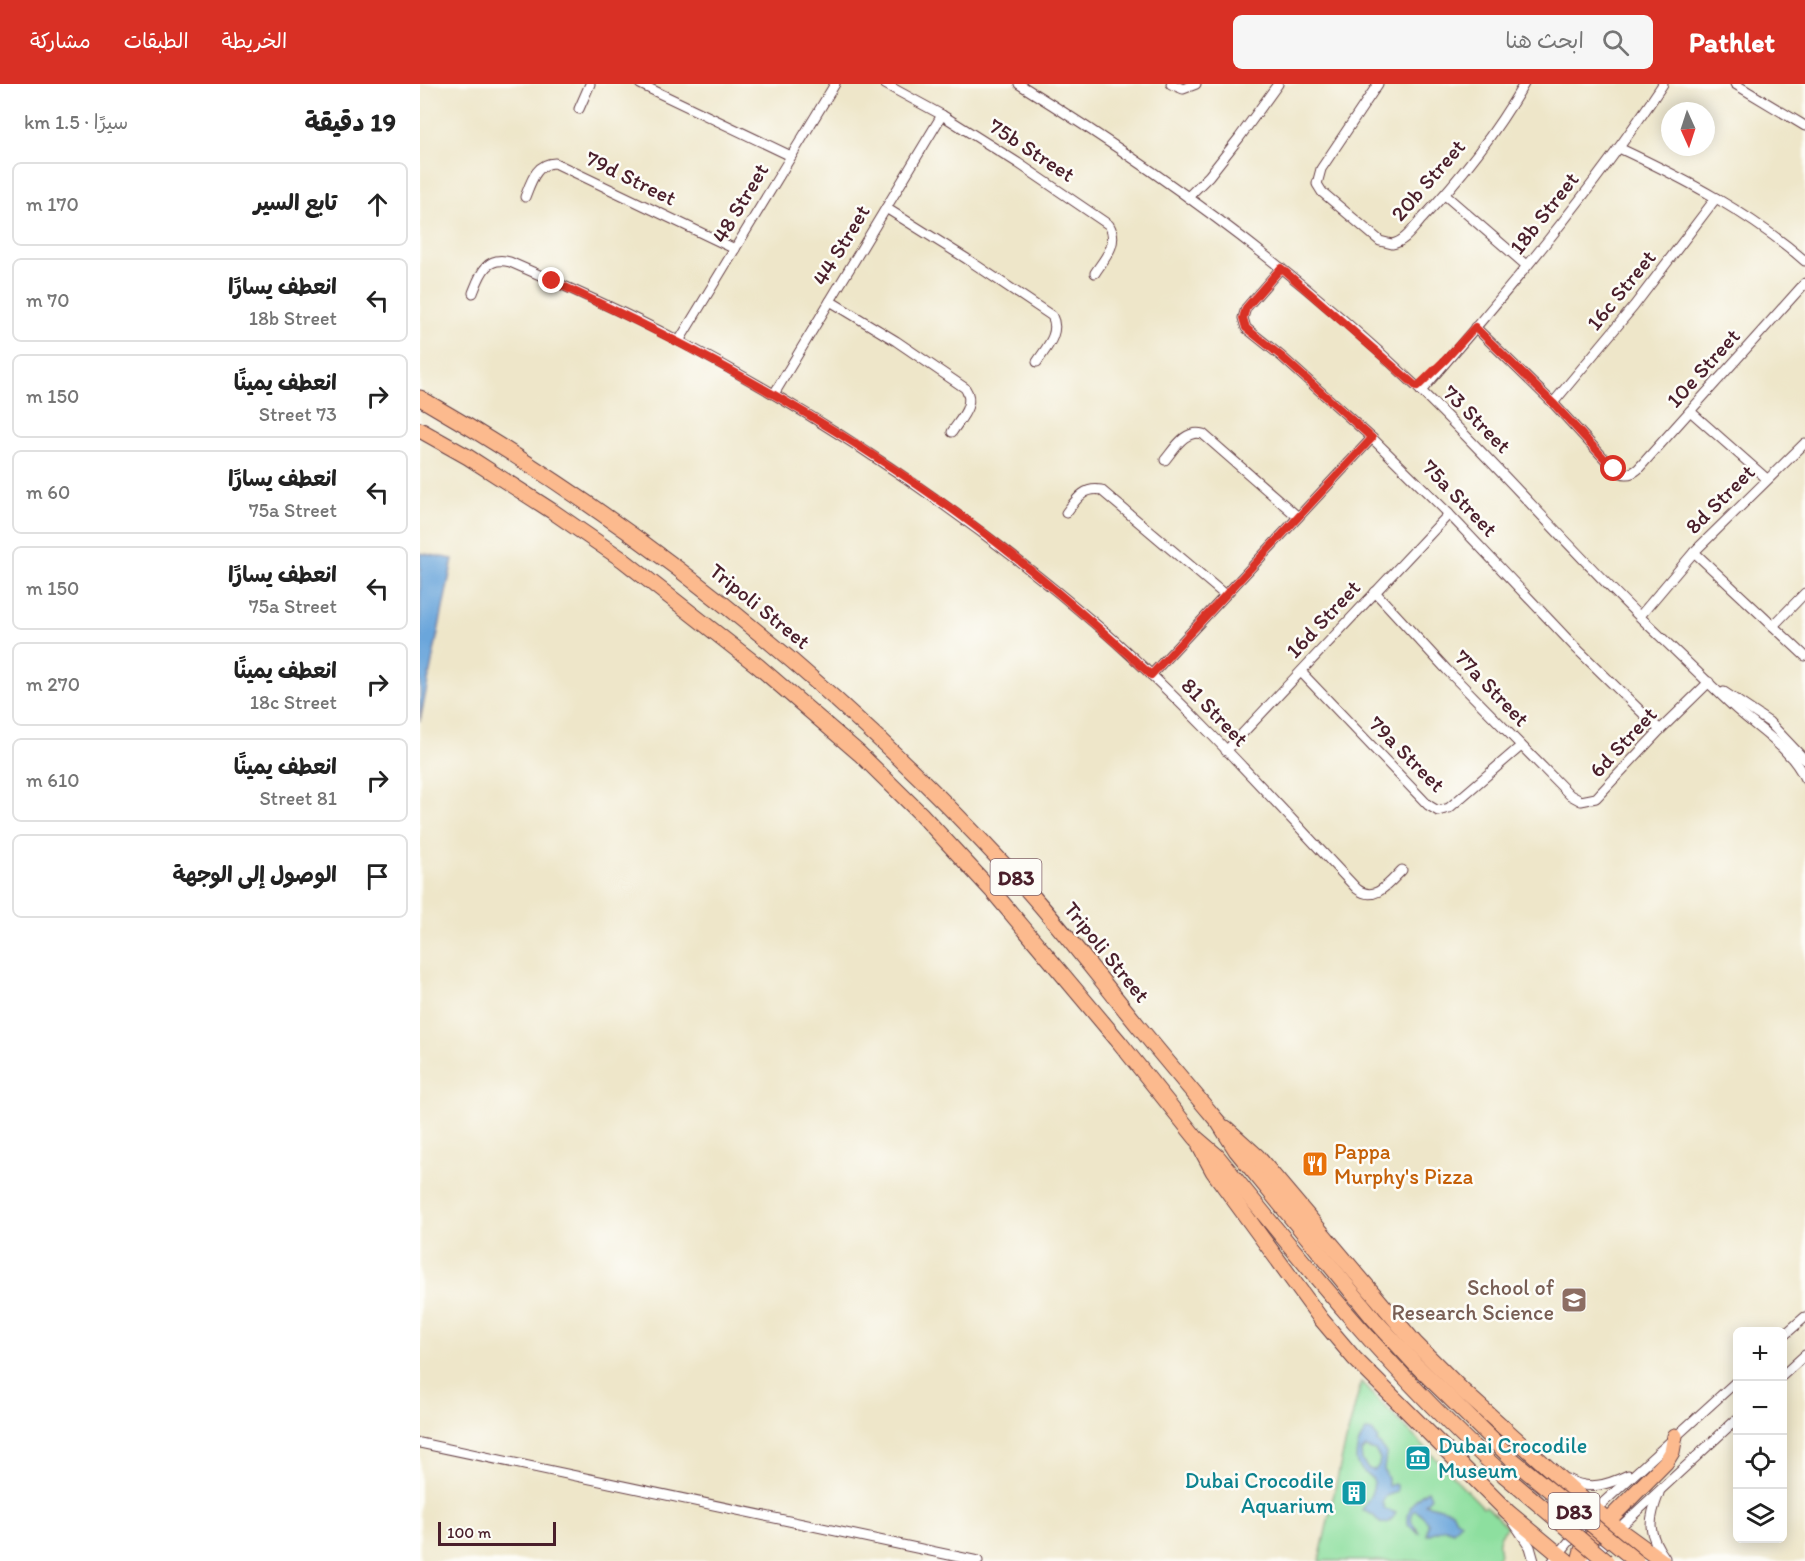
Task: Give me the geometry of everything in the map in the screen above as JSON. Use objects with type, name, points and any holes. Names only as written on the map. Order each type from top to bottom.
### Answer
[{"type":"highway","name":"Tripoli Street","points":[[420,398],[541,471],[664,557],[752,627],[852,713],[930,786],[1012,873],[1219,1123],[1236,1150],[1374,1319],[1415,1364],[1513,1460],[1636,1561]]},
{"type":"highway","name":"D83","points":[[420,429],[534,499],[623,560],[758,666],[860,754],[921,814],[995,894],[1196,1138],[1217,1156],[1376,1348],[1463,1438],[1606,1561]]},
{"type":"highway","points":[[1219,1123],[1257,1156],[1422,1351],[1595,1510],[1662,1561]]},
{"type":"highway","points":[[1196,1138],[1213,1171],[1337,1339],[1377,1383],[1508,1512],[1559,1558]]},
{"type":"highway","points":[[1579,1561],[1584,1545],[1613,1525],[1666,1462],[1672,1452],[1675,1436]]},
{"type":"street","points":[[579,109],[590,84]]},
{"type":"street","points":[[640,84],[791,156]]},
{"type":"street","name":"48 Street","points":[[679,341],[835,84]]},
{"type":"street","name":"75b Street","points":[[885,84],[942,115],[1109,225],[1113,243],[1095,273]]},
{"type":"street","name":"73 Street","points":[[1019,84],[1103,137],[1191,198],[1279,267],[1419,389],[1499,468],[1638,614],[1797,765],[1805,779]]},
{"type":"street","points":[[1172,84],[1183,89],[1196,84]]},
{"type":"street","points":[[1191,198],[1278,84]]},
{"type":"street","name":"20b Street","points":[[1378,84],[1321,170],[1317,184],[1326,196],[1380,241],[1388,244],[1403,239],[1445,195],[1494,131],[1524,84]]},
{"type":"street","name":"18b Street","points":[[1419,389],[1527,267],[1619,148],[1663,84]]},
{"type":"street","points":[[1735,84],[1805,126]]},
{"type":"street","name":"44 Street","points":[[774,394],[942,115]]},
{"type":"street","points":[[1619,148],[1716,198],[1768,231],[1805,261]]},
{"type":"street","name":"79d Street","points":[[525,197],[539,169],[544,165],[555,163],[735,249]]},
{"type":"street","points":[[1445,195],[1527,267]]},
{"type":"street","name":"16c Street","points":[[1553,403],[1634,306],[1716,198]]},
{"type":"street","points":[[886,208],[1052,316],[1056,328],[1037,362]]},
{"type":"street","name":"81 Street","points":[[473,293],[485,267],[490,262],[503,260],[584,295],[679,341],[774,394],[874,456],[970,523],[1062,596],[1151,675],[1361,892],[1377,893],[1402,870]]},
{"type":"street","name":"75a Street","points":[[1279,267],[1244,312],[1243,323],[1246,328],[1281,356],[1372,438],[1449,514],[1575,647],[1660,729]]},
{"type":"street","name":"10e Street","points":[[1553,403],[1614,469],[1626,474],[1638,469],[1805,283]]},
{"type":"street","points":[[830,301],[896,341],[965,388],[969,397],[968,407],[952,432]]},
{"type":"street","points":[[1475,327],[1553,403]]},
{"type":"street","points":[[1690,411],[1767,479]]},
{"type":"street","points":[[1165,460],[1188,435],[1198,432],[1203,434],[1298,517]]},
{"type":"street","points":[[1151,675],[1372,438]]},
{"type":"street","name":"8d Street","points":[[1638,614],[1694,552],[1805,443]]},
{"type":"street","points":[[1066,513],[1084,492],[1095,489],[1106,493],[1225,595]]},
{"type":"street","name":"16d Street","points":[[1226,752],[1449,514]]},
{"type":"street","points":[[1694,552],[1805,656]]},
{"type":"street","name":"77a Street","points":[[1375,592],[1447,670],[1570,795],[1581,801],[1587,801]]},
{"type":"street","points":[[1773,626],[1805,593]]},
{"type":"street","name":"79a Street","points":[[1301,672],[1432,809],[1443,811],[1449,808],[1521,746]]},
{"type":"street","name":"73 Street","points":[[1707,681],[1769,722],[1805,760]]},
{"type":"street","name":"6d Street","points":[[1587,801],[1600,794],[1707,681]]},
{"type":"street","points":[[1787,1333],[1805,1317]]},
{"type":"street","points":[[1787,1371],[1805,1355]]},
{"type":"street","points":[[1559,1558],[1595,1510],[1736,1381]]},
{"type":"street","points":[[1590,1561],[1613,1525],[1661,1488],[1733,1422]]},
{"type":"street","points":[[420,1443],[978,1561]]},
{"type":"street","points":[[1544,1464],[1573,1482],[1592,1486],[1613,1482],[1638,1470]]},
{"type":"street","points":[[1661,1488],[1652,1511],[1650,1525],[1656,1545],[1667,1561]]},
{"type":"street","points":[[1508,1512],[1513,1524],[1530,1547],[1534,1561]]},
{"type":"green space","points":[[1361,1382],[1483,1507],[1486,1506],[1507,1527],[1499,1539],[1500,1554],[1495,1561],[1319,1561]]},
{"type":"water","points":[[420,553],[453,559],[420,721]]},
{"type":"water","points":[[1366,1431],[1373,1432],[1378,1439],[1377,1442],[1386,1452],[1384,1470],[1388,1486],[1394,1484],[1397,1486],[1397,1492],[1386,1496],[1382,1502],[1385,1509],[1396,1513],[1385,1523],[1380,1523],[1373,1515],[1362,1510],[1374,1483],[1372,1478],[1360,1469],[1356,1459],[1363,1434]],"holes":[[[1366,1448],[1375,1451],[1380,1458],[1379,1465],[1375,1470],[1368,1469],[1362,1461],[1361,1452]]]},
{"type":"water","points":[[1428,1490],[1431,1497],[1425,1504],[1452,1511],[1456,1519],[1461,1522],[1453,1531],[1445,1528],[1427,1535],[1428,1523],[1415,1510],[1411,1517],[1420,1534],[1408,1524],[1408,1513],[1412,1504]]},
{"type":"place","name":"Pappa Murphy's Pizza","points":[[1315,1164]]},
{"type":"place","name":"School of Research Science","points":[[1574,1300]]},
{"type":"place","name":"Dubai Crocodile Museum","points":[[1418,1458]]},
{"type":"place","name":"Dubai Crocodile Aquarium","points":[[1354,1493]]},
{"type":"route","points":[[552,281],[679,341],[825,424],[874,456],[923,489],[1017,559],[1107,634],[1151,675],[1372,438],[1281,356],[1250,332],[1243,323],[1246,308],[1281,268],[1417,387],[1475,327],[1553,403],[1614,469]]}]
